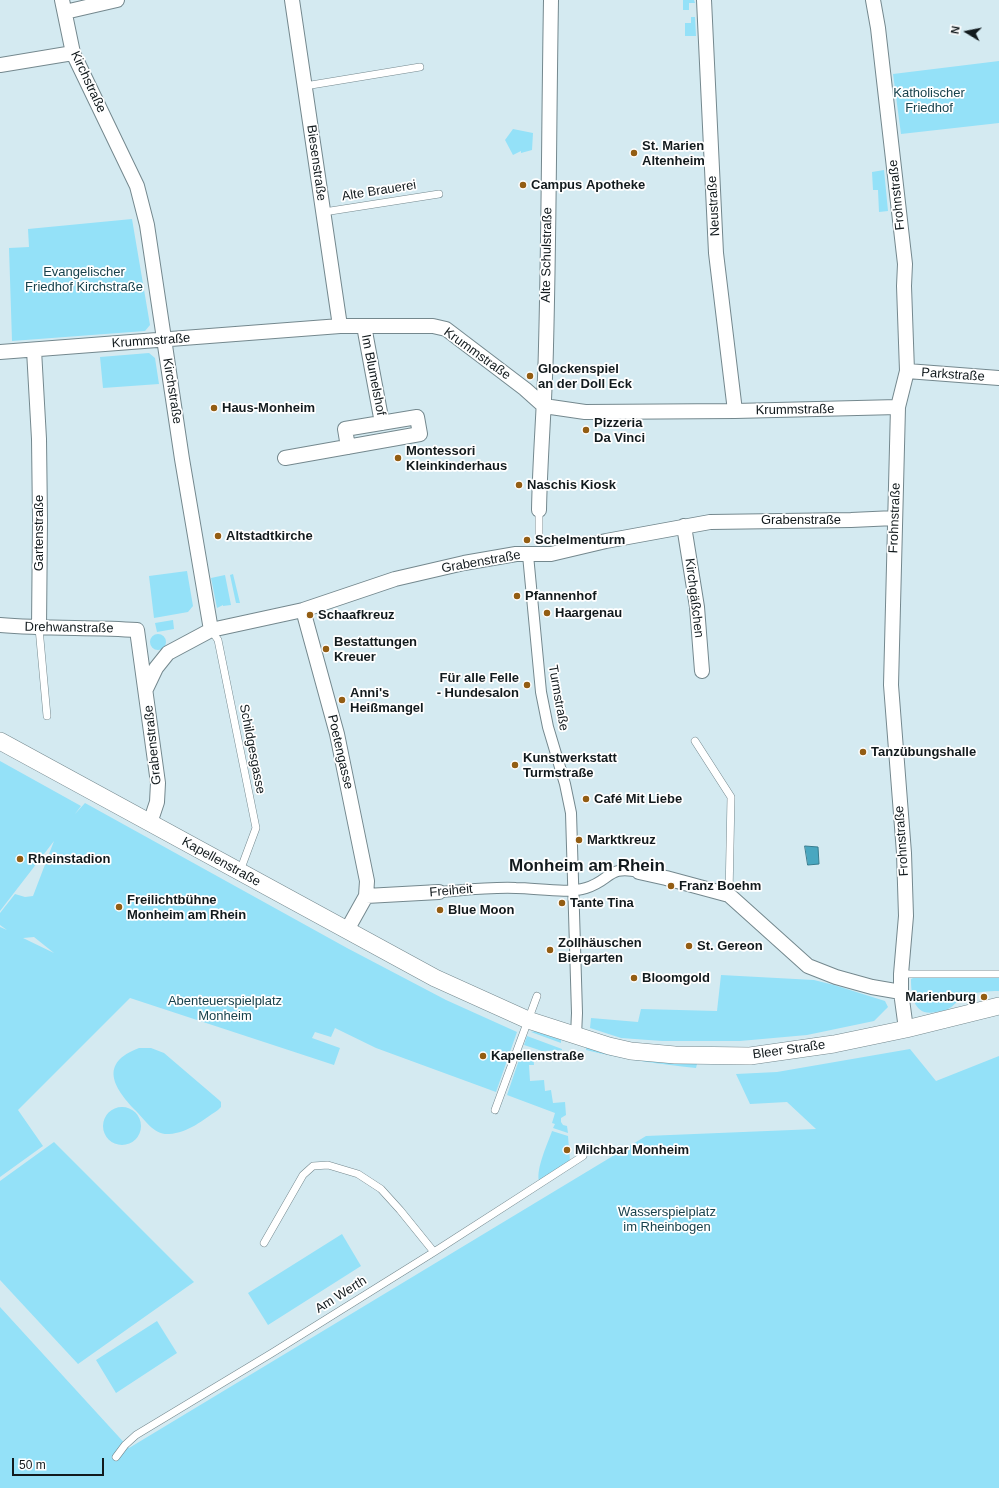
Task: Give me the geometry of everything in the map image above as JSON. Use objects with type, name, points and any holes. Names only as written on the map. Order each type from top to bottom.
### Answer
[{"type":"street","points":[[63,6],[117,0]]},
{"type":"street","name":"Biesenstraße","points":[[292,0],[340,326]]},
{"type":"street","name":"Alte Schulstraße","points":[[539,510],[546,347],[551,0]]},
{"type":"street","name":"Neustraße","points":[[704,0],[716,253],[735,411]]},
{"type":"street","name":"Frohnstraße","points":[[877,3],[905,264],[904,286],[907,371],[898,407],[891,685],[904,853],[906,916],[901,992],[906,1029]]},
{"type":"street","name":"Kirchstraße","points":[[63,6],[73,53],[137,186],[147,225],[210,630]]},
{"type":"street","points":[[0,65],[73,53]]},
{"type":"street","name":"Krummstraße","points":[[0,352],[340,326],[434,326],[446,329],[525,389],[544,406],[585,412],[735,411],[898,407]]},
{"type":"street","name":"Im Blumelshof","points":[[364,326],[382,423]]},
{"type":"street","name":"Gartenstraße","points":[[34,350],[39,439],[39,628]]},
{"type":"street","name":"Parkstraße","points":[[907,371],[999,378]]},
{"type":"street","name":"Im Blumelshof","points":[[285,458],[348,447],[420,434],[417,417],[345,430],[348,447]]},
{"type":"street","name":"Grabenstraße","points":[[146,690],[156,668],[168,653],[210,630],[303,610],[395,579],[464,563],[536,551],[551,554],[606,541],[710,522],[895,518]]},
{"type":"street","name":"Kirchgäßchen","points":[[684,526],[697,607],[702,671]]},
{"type":"street","name":"Turmstraße","points":[[536,551],[541,692],[548,727],[565,784],[571,813],[577,1013],[576,1036]]},
{"type":"street","name":"Poetengasse","points":[[303,610],[337,734],[367,881],[366,896]]},
{"type":"street","name":"Drehwanstraße","points":[[0,625],[39,628],[102,628],[137,630]]},
{"type":"street","name":"Grabenstraße","points":[[137,630],[158,783],[157,802],[150,823]]},
{"type":"street","name":"Kapellenstraße","points":[[0,741],[435,978],[528,1020],[576,1036]]},
{"type":"street","points":[[574,891],[598,883],[613,872],[627,870],[666,878],[729,895],[808,966],[836,977],[872,987],[901,992]]},
{"type":"street","name":"Freiheit","points":[[366,896],[483,888],[574,891]]},
{"type":"street","points":[[347,930],[366,896]]},
{"type":"street","name":"Bleer Straße","points":[[576,1036],[631,1051],[750,1056],[834,1044],[906,1029],[999,1006]]},
{"type":"lane","points":[[305,86],[420,67]]},
{"type":"lane","name":"Alte Brauerei","points":[[324,212],[439,194]]},
{"type":"lane","points":[[539,510],[539,535]]},
{"type":"lane","name":"Gartenstraße","points":[[39,628],[47,716]]},
{"type":"lane","name":"Schildgesgasse","points":[[210,630],[218,640],[256,828],[239,872]]},
{"type":"lane","points":[[695,741],[731,797],[729,895]]},
{"type":"lane","points":[[901,974],[999,974]]},
{"type":"lane","points":[[494,1110],[537,996]]},
{"type":"lane","name":"Am Werth","points":[[116,1457],[125,1445],[136,1435],[272,1353],[434,1252],[583,1156]]},
{"type":"lane","points":[[264,1243],[303,1175],[313,1166],[328,1165],[358,1174],[381,1189],[434,1252]]},
{"type":"green space","points":[[683,0],[694,0],[695,3],[689,3],[689,10],[683,10]]},
{"type":"green space","points":[[691,17],[695,17],[696,36],[685,36],[685,23],[691,23]]},
{"type":"green space","name":"Katholischer Friedhof","points":[[999,61],[999,123],[901,134],[893,74]]},
{"type":"green space","points":[[513,129],[533,133],[532,150],[521,153],[521,151],[513,155],[505,140]]},
{"type":"green space","points":[[884,170],[888,211],[879,212],[878,190],[873,190],[872,172]]},
{"type":"green space","name":"Evangelischer Friedhof Kirchstraße","points":[[132,219],[150,325],[145,331],[12,341],[9,248],[29,247],[28,229]]},
{"type":"green space","points":[[149,353],[155,358],[159,384],[103,388],[100,357]]},
{"type":"green space","points":[[187,571],[193,606],[188,612],[154,618],[149,576]]},
{"type":"green space","points":[[233,574],[240,603],[236,603],[230,575]]},
{"type":"green space","points":[[225,575],[231,605],[223,605],[217,608],[211,578]]},
{"type":"green space","points":[[173,620],[174,629],[157,632],[155,623]]},
{"type":"green space","points":[[158,634],[164,636],[166,642],[164,648],[158,650],[152,648],[150,642],[152,636]]},
{"type":"green space","name":"Abenteuerspielplatz Monheim","points":[[0,761],[81,806],[75,814],[85,803],[347,948],[446,1000],[517,1032],[496,1092],[376,1048],[335,1028],[331,1037],[315,1032],[312,1038],[340,1048],[334,1065],[130,998],[18,1110],[43,1146],[0,1177],[0,927],[7,930],[0,925],[0,913],[15,894],[25,897],[33,896],[54,841],[0,911]],"holes":[[[34,937],[54,953],[23,938]]]},
{"type":"green space","points":[[721,975],[814,980],[885,1001],[888,1007],[874,1021],[807,1035],[740,1041],[662,1041],[621,1038],[590,1028],[591,1018],[638,1022],[641,1009],[717,1011]]},
{"type":"green space","points":[[917,976],[999,976],[999,991],[982,992],[965,996],[948,1009],[929,1013],[918,1008],[913,998],[911,979]]},
{"type":"green space","points":[[535,1031],[561,1040],[561,1043],[531,1032]]},
{"type":"green space","points":[[527,1036],[562,1050],[542,1051],[524,1045]]},
{"type":"green space","points":[[586,1046],[640,1058],[697,1064],[696,1068],[641,1061],[586,1050]]},
{"type":"green space","points":[[139,1048],[151,1048],[164,1053],[219,1100],[221,1102],[221,1107],[201,1122],[183,1131],[164,1134],[154,1129],[127,1101],[116,1084],[114,1076],[114,1068],[118,1061],[126,1054]]},
{"type":"green space","name":"Wasserspielplatz im Rheinbogen","points":[[910,1049],[936,1081],[999,1056],[999,1488],[0,1488],[0,1307],[129,1448],[646,1136],[816,1129],[787,1102],[750,1104],[736,1074],[777,1072]]},
{"type":"green space","points":[[522,1051],[533,1054],[534,1065],[529,1065],[530,1081],[544,1080],[545,1091],[551,1090],[553,1103],[565,1102],[566,1115],[561,1118],[561,1122],[563,1125],[567,1126],[568,1133],[553,1128],[555,1124],[552,1123],[555,1113],[507,1095]]},
{"type":"green space","points":[[122,1107],[135,1113],[141,1126],[135,1139],[122,1145],[109,1139],[103,1126],[109,1113]]},
{"type":"green space","points":[[552,1131],[568,1136],[570,1161],[539,1181],[539,1169]]},
{"type":"green space","points":[[54,1142],[194,1282],[78,1364],[0,1280],[0,1181]]},
{"type":"green space","points":[[342,1234],[361,1266],[268,1325],[248,1293]]},
{"type":"green space","points":[[157,1321],[177,1353],[116,1393],[96,1360]]},
{"type":"shaded area","points":[[805,846],[818,847],[819,864],[808,865]]},
{"type":"place","name":"St. Marien Altenheim","points":[[634,153]]},
{"type":"place","name":"Campus Apotheke","points":[[523,185]]},
{"type":"place","name":"Glockenspiel an der Doll Eck","points":[[530,376]]},
{"type":"place","name":"Haus-Monheim","points":[[214,408]]},
{"type":"place","name":"Pizzeria Da Vinci","points":[[586,430]]},
{"type":"place","name":"Montessori Kleinkinderhaus","points":[[398,458]]},
{"type":"place","name":"Naschis Kiosk","points":[[519,485]]},
{"type":"place","name":"Altstadtkirche","points":[[218,536]]},
{"type":"place","name":"Schelmenturm","points":[[527,540]]},
{"type":"place","name":"Pfannenhof","points":[[517,596]]},
{"type":"place","name":"Haargenau","points":[[547,613]]},
{"type":"place","name":"Schaafkreuz","points":[[310,615]]},
{"type":"place","name":"Bestattungen Kreuer","points":[[326,649]]},
{"type":"place","name":"Für alle Felle - Hundesalon","points":[[527,685]]},
{"type":"place","name":"Anni's Heißmangel","points":[[342,700]]},
{"type":"place","name":"Tanzübungshalle","points":[[863,752]]},
{"type":"place","name":"Kunstwerkstatt Turmstraße","points":[[515,765]]},
{"type":"place","name":"Café Mit Liebe","points":[[586,799]]},
{"type":"place","name":"Marktkreuz","points":[[579,840]]},
{"type":"place","name":"Rheinstadion","points":[[20,859]]},
{"type":"place","name":"Franz Boehm","points":[[671,886]]},
{"type":"place","name":"Tante Tina","points":[[562,903]]},
{"type":"place","name":"Freilichtbühne Monheim am Rhein","points":[[119,907]]},
{"type":"place","name":"Blue Moon","points":[[440,910]]},
{"type":"place","name":"St. Gereon","points":[[689,946]]},
{"type":"place","name":"Zollhäuschen Biergarten","points":[[550,950]]},
{"type":"place","name":"Bloomgold","points":[[634,978]]},
{"type":"place","name":"Marienburg","points":[[984,997]]},
{"type":"place","name":"Kapellenstraße","points":[[483,1056]]},
{"type":"place","name":"Milchbar Monheim","points":[[567,1150]]},
{"type":"district","name":"Monheim am Rhein","points":[[587,866]]}]
